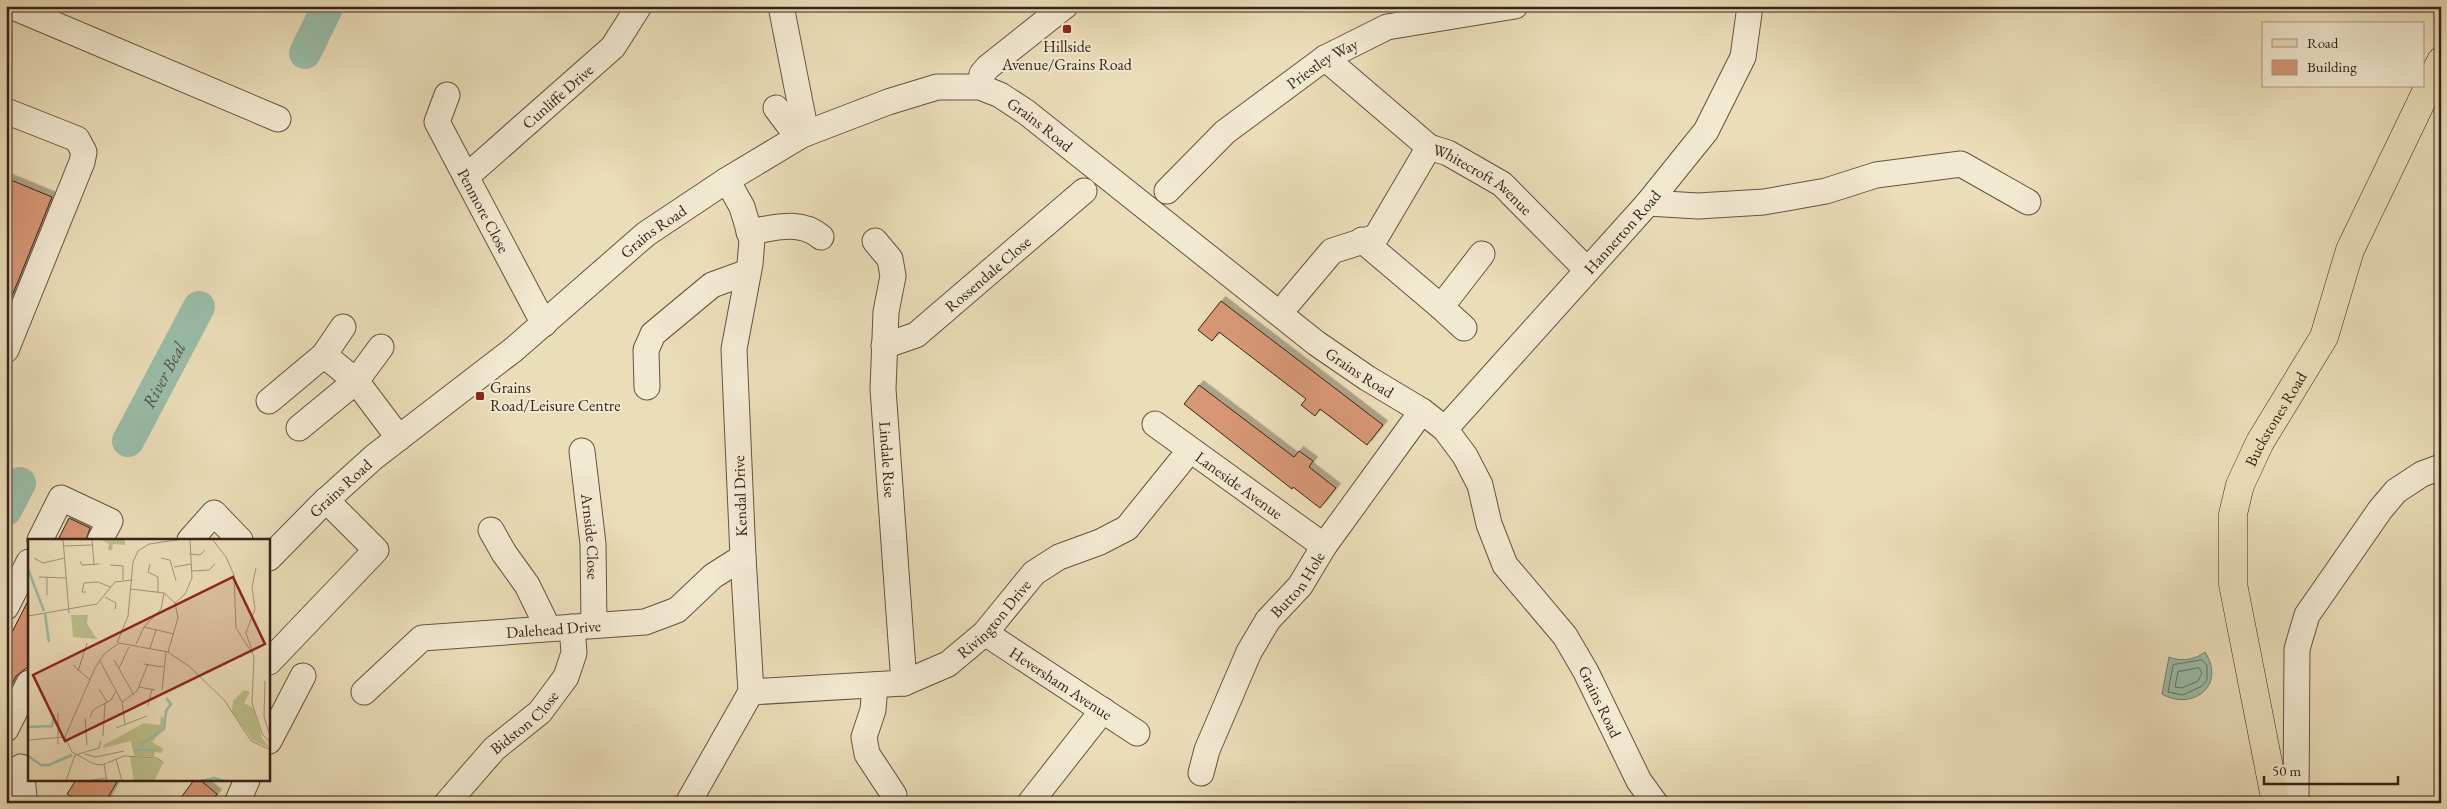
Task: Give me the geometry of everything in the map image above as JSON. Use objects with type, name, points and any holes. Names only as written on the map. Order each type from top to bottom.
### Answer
[{"type":"main road","name":"Buckstones Road","points":[[2276,803],[2233,584],[2233,514],[2240,485],[2260,442],[2324,337],[2350,250],[2441,62]]},
{"type":"street","points":[[6,17],[10,6],[278,119]]},
{"type":"street","name":"Cunliffe Drive","points":[[466,177],[613,46],[639,6]]},
{"type":"street","points":[[781,6],[802,135]]},
{"type":"street","points":[[980,87],[982,74],[988,67],[1065,6]]},
{"type":"street","name":"Priestley Way","points":[[1167,191],[1225,132],[1325,58],[1386,28],[1515,6]]},
{"type":"street","name":"Hannerton Road","points":[[1445,429],[1648,203],[1706,131],[1743,57],[1750,6]]},
{"type":"street","name":"Whitecroft Avenue","points":[[1325,58],[1429,147],[1448,154],[1502,184],[1587,270]]},
{"type":"street","name":"Grains Road","points":[[270,557],[326,500],[374,457],[544,324],[646,234],[727,180],[802,135],[937,87],[980,87],[1000,95],[1026,112],[1316,343],[1367,378],[1422,411],[1445,429],[1465,456],[1480,485],[1489,524],[1505,565],[1565,636],[1586,672],[1639,781],[1655,803]]},
{"type":"street","name":"Penmore Close","points":[[447,95],[437,122],[544,324]]},
{"type":"street","points":[[776,108],[802,135]]},
{"type":"street","points":[[6,111],[77,140],[84,152],[82,162],[6,350]]},
{"type":"street","points":[[1289,302],[1332,252],[1362,240],[1376,238],[1429,147]]},
{"type":"street","points":[[1648,203],[1698,206],[1764,202],[1826,191],[1876,175],[1961,164],[2028,202]]},
{"type":"street","name":"Kendal Drive","points":[[727,180],[736,194],[752,240],[734,349],[751,692]]},
{"type":"street","name":"Rossendale Close","points":[[884,346],[916,335],[1084,191]]},
{"type":"street","points":[[749,232],[788,226],[803,227],[821,237]]},
{"type":"street","points":[[1362,240],[1464,328]]},
{"type":"street","name":"Lindale Rise","points":[[875,241],[890,259],[893,276],[886,312],[883,389],[904,683]]},
{"type":"street","points":[[1441,308],[1482,254]]},
{"type":"street","points":[[647,387],[646,350],[653,334],[712,285],[748,272]]},
{"type":"street","points":[[269,401],[324,355],[343,327]]},
{"type":"street","points":[[299,428],[356,381],[381,347]]},
{"type":"street","points":[[324,355],[356,381],[398,438]]},
{"type":"street","name":"Button Hole","points":[[1201,773],[1207,750],[1249,652],[1268,620],[1300,586],[1324,546],[1422,411]]},
{"type":"street","name":"Laneside Avenue","points":[[1154,424],[1324,546]]},
{"type":"street","name":"Rivington Drive","points":[[751,692],[904,683],[948,664],[986,632],[1034,573],[1059,557],[1100,542],[1127,528],[1190,450]]},
{"type":"street","name":"Arnside Close","points":[[582,451],[593,544],[583,625]]},
{"type":"street","points":[[2296,803],[2297,649],[2307,615],[2380,510],[2396,491],[2422,474],[2441,467]]},
{"type":"street","points":[[40,539],[61,498],[110,521],[101,539]]},
{"type":"street","points":[[270,661],[376,550],[326,500]]},
{"type":"street","points":[[191,539],[214,513],[239,539]]},
{"type":"street","points":[[491,530],[504,553],[527,585],[548,628]]},
{"type":"street","name":"Dalehead Drive","points":[[364,692],[422,638],[644,622],[677,610],[713,576],[743,557]]},
{"type":"street","points":[[6,607],[28,564]]},
{"type":"street","name":"Bidston Close","points":[[447,803],[494,749],[540,712],[566,677],[583,625]]},
{"type":"street","name":"Heversham Avenue","points":[[986,632],[1137,733]]},
{"type":"street","points":[[270,739],[303,676]]},
{"type":"street","points":[[875,685],[873,710],[864,737],[867,754],[894,796]]},
{"type":"street","points":[[6,729],[28,686]]},
{"type":"street","points":[[688,803],[751,692]]},
{"type":"street","points":[[1030,803],[1103,710]]},
{"type":"street","points":[[19,767],[24,797],[22,803]]},
{"type":"water","points":[[2205,652],[2211,665],[2212,676],[2209,685],[2203,692],[2184,700],[2173,699],[2162,694],[2169,657],[2188,659],[2197,657]]},
{"type":"building","points":[[6,178],[52,197],[6,311]]},
{"type":"building","points":[[1221,301],[1383,425],[1367,445],[1320,409],[1315,416],[1301,405],[1306,399],[1219,332],[1212,341],[1198,330]]},
{"type":"building","points":[[1199,385],[1294,457],[1299,451],[1313,461],[1309,467],[1336,488],[1320,508],[1293,487],[1292,489],[1184,404]]},
{"type":"building","points":[[69,518],[90,528],[86,539],[58,539]]},
{"type":"building","points":[[28,601],[28,667],[16,676],[6,696],[6,644]]},
{"type":"building","points":[[75,782],[117,782],[105,803],[82,803],[67,794]]},
{"type":"building","points":[[193,782],[202,782],[217,794],[210,803],[177,803]]},
{"type":"waterway","name":"River Beal","points":[[305,53],[328,6]]},
{"type":"waterway","name":"River Beal","points":[[128,441],[199,307]]},
{"type":"waterway","name":"River Beal","points":[[6,510],[20,483]]},
{"type":"place","name":"Hillside Avenue/Grains Road","points":[[1067,29]]},
{"type":"place","name":"Grains Road/Leisure Centre","points":[[480,396]]}]
